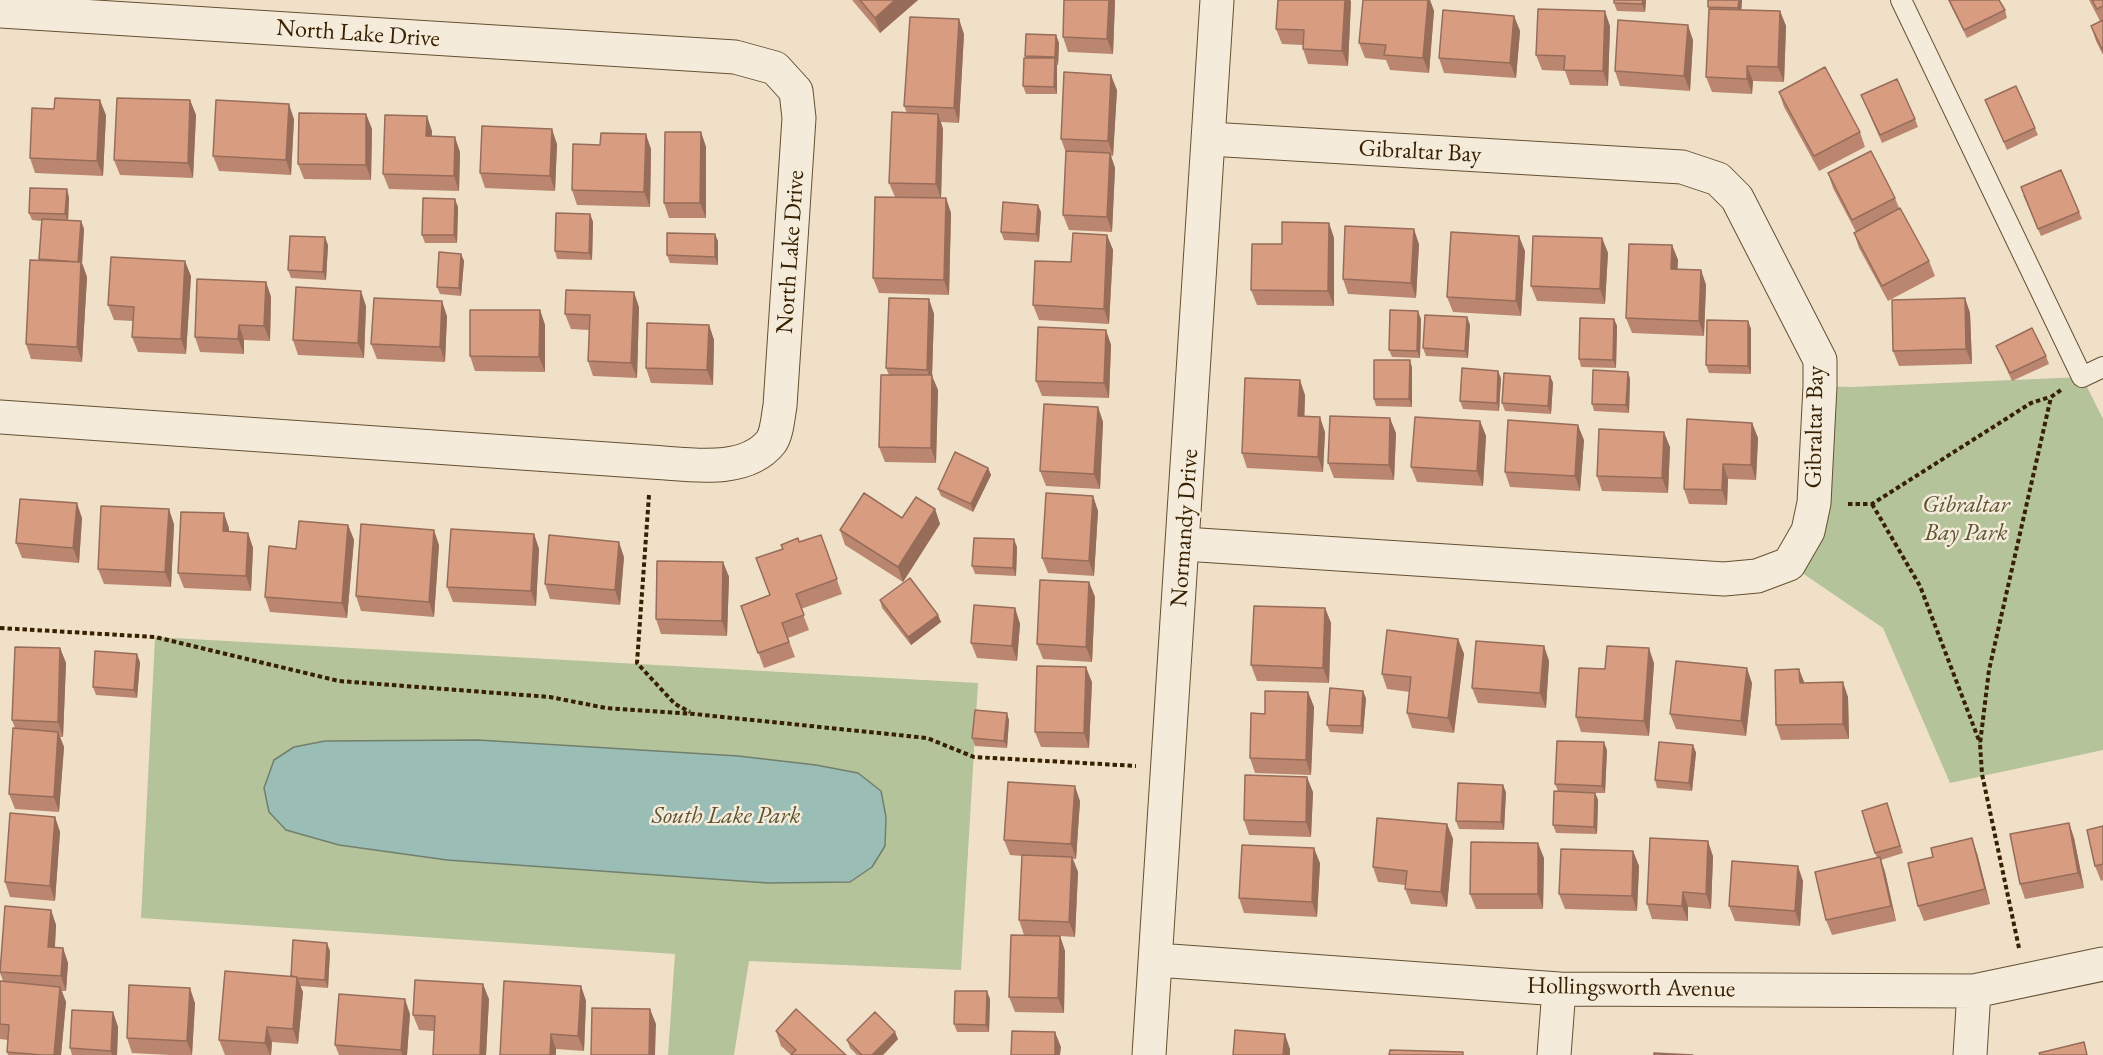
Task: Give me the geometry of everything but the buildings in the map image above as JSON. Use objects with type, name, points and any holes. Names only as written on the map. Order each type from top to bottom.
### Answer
[{"type":"street","name":"Normandy Drive","points":[[1149,1055],[1184,544],[1217,0]]},
{"type":"street","name":"North Lake Drive","points":[[0,11],[735,57],[775,68],[796,91],[800,118],[780,406],[772,441],[747,461],[703,464],[651,462],[0,417]]},
{"type":"street","name":"Gibraltar Bay","points":[[1184,544],[1724,579],[1757,576],[1789,564],[1808,531],[1814,503],[1820,360],[1737,198],[1719,179],[1682,167],[1209,139]]},
{"type":"street","name":"Hollingsworth Avenue","points":[[1157,960],[1559,989],[1974,991],[2103,964]]},
{"type":"street","points":[[1554,1055],[1559,989]]},
{"type":"street","points":[[1970,1055],[1974,991]]},
{"type":"lane","points":[[1901,0],[2082,377],[2103,367]]},
{"type":"path","points":[[1814,503],[1872,504],[2031,403],[2051,397],[2082,377]]},
{"type":"path","points":[[2026,979],[1982,774],[1980,744],[1989,670],[2051,397]]},
{"type":"path","points":[[651,462],[637,663],[675,704],[694,714]]},
{"type":"path","points":[[1872,504],[1920,586],[1980,744]]},
{"type":"path","points":[[0,628],[155,637],[339,681],[550,697],[606,708],[694,714],[927,738],[974,758],[1169,768]]},
{"type":"green space","name":"Gibraltar Bay Park","points":[[2082,377],[2103,419],[2103,750],[1950,783],[1883,628],[1789,564],[1820,386],[1852,387]]},
{"type":"green space","name":"South Lake Park","points":[[155,637],[978,683],[961,970],[749,961],[734,1055],[668,1055],[675,954],[141,918]]},
{"type":"water","points":[[478,740],[738,756],[816,765],[858,773],[881,791],[886,817],[885,846],[872,867],[850,882],[768,883],[447,860],[339,845],[286,830],[269,812],[264,788],[274,760],[294,747],[325,741]]}]
